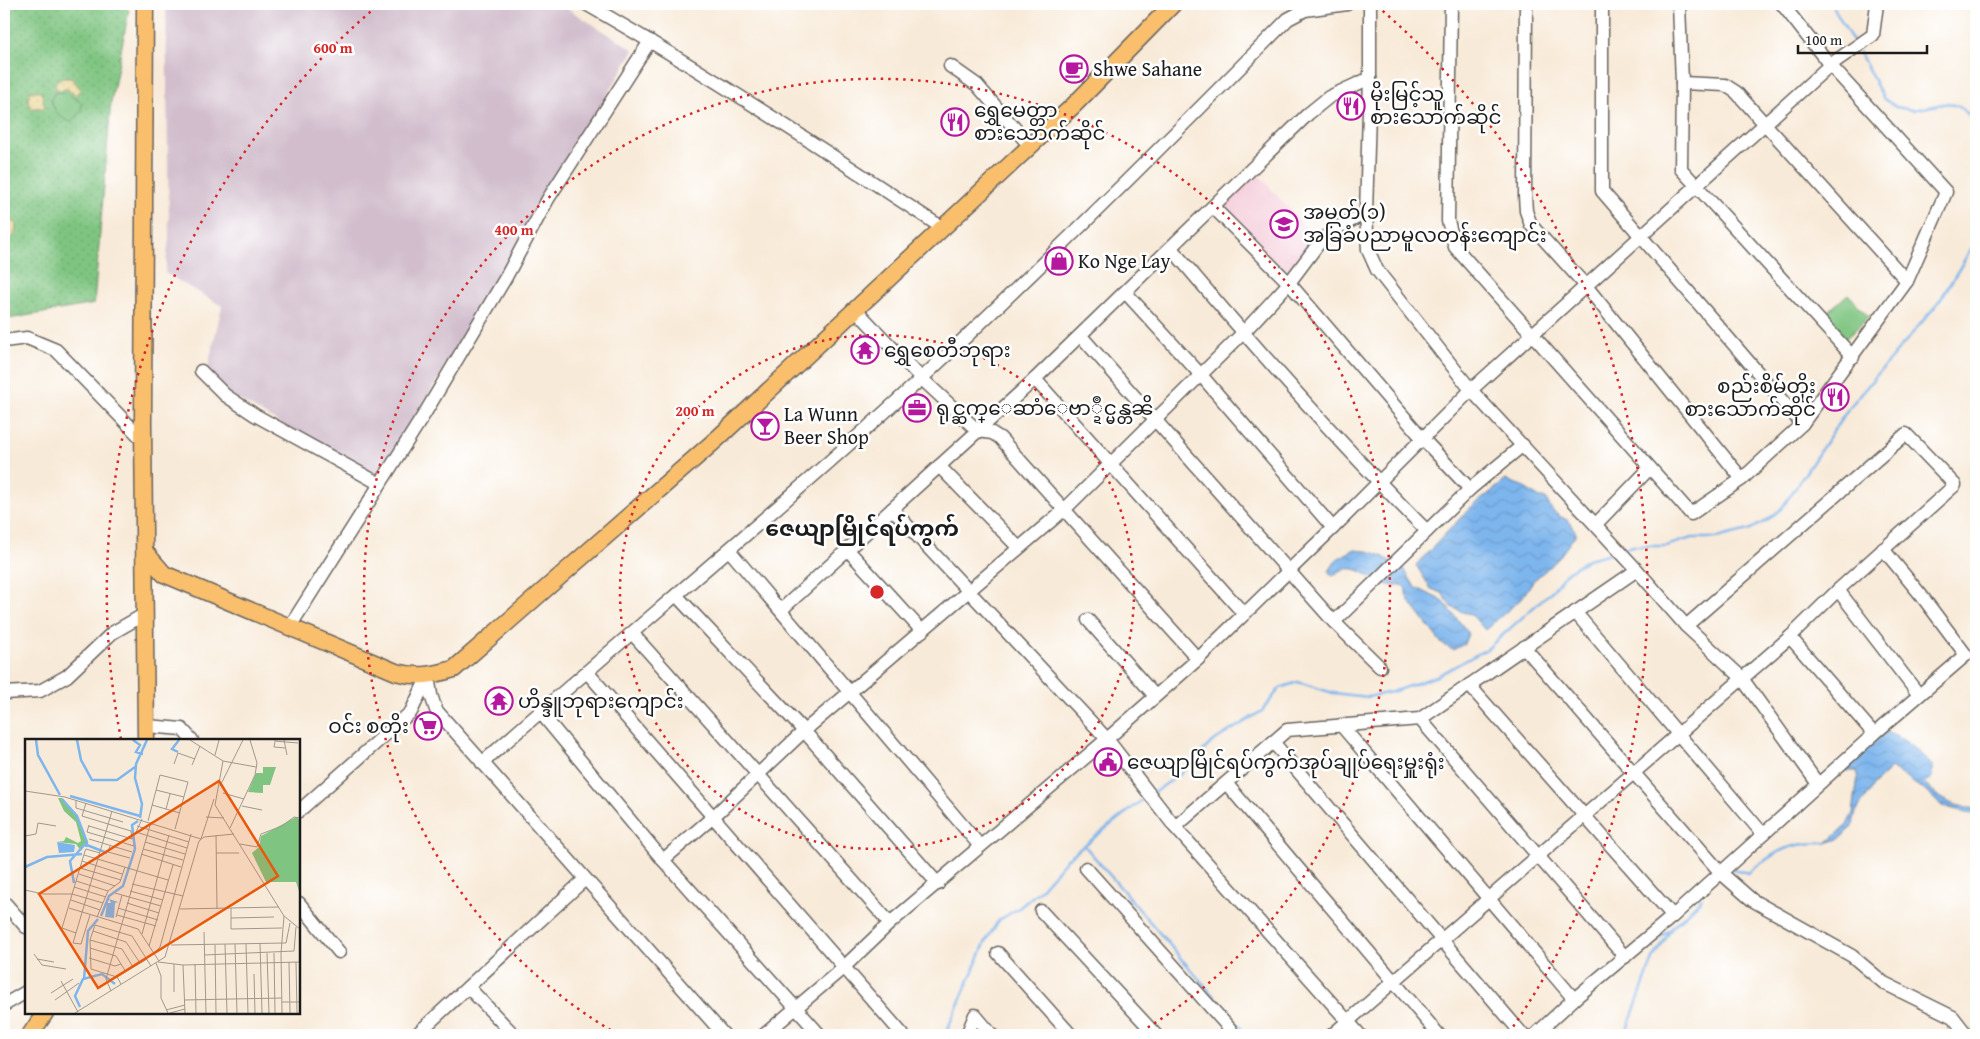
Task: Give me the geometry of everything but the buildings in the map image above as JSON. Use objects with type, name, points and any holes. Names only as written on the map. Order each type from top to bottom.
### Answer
[{"type":"main road","points":[[145,4],[143,440],[147,733]]},
{"type":"main road","points":[[145,552],[164,574],[396,672],[411,677],[428,676],[454,668],[718,438],[1030,146],[1173,4]]},
{"type":"main road","points":[[30,1035],[44,1014]]},
{"type":"street","points":[[586,4],[798,132],[942,227]]},
{"type":"street","points":[[482,763],[729,550],[921,378],[1164,144],[1288,19],[1305,10],[1347,4]]},
{"type":"street","points":[[1370,4],[1366,213],[1368,250],[1377,270],[1471,390],[1596,524],[1686,626],[1741,677],[1818,784]]},
{"type":"street","points":[[1451,4],[1448,220],[1455,247],[1692,514],[1742,479],[1802,424],[1907,281],[1946,192],[1830,65],[1782,4]]},
{"type":"street","points":[[1526,4],[1526,211],[1531,225],[1586,286],[1742,479]]},
{"type":"street","points":[[1602,4],[1602,192],[1642,236],[1802,424]]},
{"type":"street","points":[[1679,4],[1682,83],[1681,169],[1853,357]]},
{"type":"street","points":[[764,1035],[843,968],[890,923],[938,884],[1198,659],[1471,390],[1830,65],[1873,35],[1878,4]]},
{"type":"street","points":[[289,628],[380,484],[506,276],[548,198],[650,41]]},
{"type":"street","points":[[950,66],[977,85],[1030,146]]},
{"type":"street","points":[[781,610],[1081,336],[1308,114],[1329,97],[1370,78]]},
{"type":"street","points":[[1682,83],[1725,85],[1736,92],[1907,281]]},
{"type":"street","points":[[1213,207],[1289,283],[1423,439],[1470,489]]},
{"type":"street","points":[[663,860],[713,817],[804,731],[1065,509],[1242,333],[1289,283],[1319,243],[1335,229],[1366,213]]},
{"type":"street","points":[[1171,248],[1242,333],[1378,482],[1427,531]]},
{"type":"street","points":[[1126,293],[1200,374],[1333,528]]},
{"type":"street","points":[[856,310],[921,378],[978,431],[992,433],[1000,438],[1198,659]]},
{"type":"street","points":[[1081,336],[1334,622],[1380,667]]},
{"type":"street","points":[[4,341],[27,338],[56,350],[143,440]]},
{"type":"street","points":[[201,371],[225,396],[255,415],[380,484]]},
{"type":"street","points":[[1035,379],[1244,614]]},
{"type":"street","points":[[1332,1035],[1741,677],[1790,637],[1838,590],[1955,485],[1906,434],[1686,626]]},
{"type":"street","points":[[1334,622],[1470,489],[1523,445]]},
{"type":"street","points":[[939,466],[1019,548]]},
{"type":"street","points":[[1596,524],[1650,468]]},
{"type":"street","points":[[892,509],[970,590],[1107,739],[1175,827],[1360,1035]]},
{"type":"street","points":[[847,549],[922,631]]},
{"type":"street","points":[[1535,1035],[1574,999],[1673,916],[1762,833],[1966,655],[1921,595],[1883,549]]},
{"type":"street","points":[[729,550],[980,846]]},
{"type":"street","points":[[1175,827],[1287,730],[1420,719],[1637,570]]},
{"type":"street","points":[[1838,590],[1918,695]]},
{"type":"street","points":[[676,595],[804,731],[938,884]]},
{"type":"street","points":[[1575,612],[1677,735],[1762,833]]},
{"type":"street","points":[[4,693],[40,691],[67,676],[112,633],[145,614]]},
{"type":"street","points":[[1088,620],[1155,696]]},
{"type":"street","points":[[632,633],[890,923]]},
{"type":"street","points":[[1790,637],[1874,734]]},
{"type":"street","points":[[1524,647],[1721,873],[1752,900],[1852,956],[1884,984],[1953,1017],[1966,1035]]},
{"type":"street","points":[[586,672],[903,1035]]},
{"type":"street","points":[[428,676],[436,710],[724,1035]]},
{"type":"street","points":[[300,810],[411,712],[428,676]]},
{"type":"street","points":[[1469,685],[1673,916]]},
{"type":"street","points":[[540,712],[663,860],[820,1035]]},
{"type":"street","points":[[1420,719],[1625,957]]},
{"type":"street","points":[[1341,725],[1574,999]]},
{"type":"street","points":[[147,733],[182,729],[191,739]]},
{"type":"street","points":[[1272,742],[1523,1035]]},
{"type":"street","points":[[1226,782],[1439,1035]]},
{"type":"street","points":[[1086,868],[1231,1030],[1225,1035]]},
{"type":"street","points":[[416,1035],[585,879]]},
{"type":"street","points":[[4,902],[25,926]]},
{"type":"street","points":[[300,904],[339,952]]},
{"type":"street","points":[[1041,911],[1156,1035]]},
{"type":"street","points":[[998,953],[1071,1035]]},
{"type":"street","points":[[468,987],[514,1035]]},
{"type":"street","points":[[4,1005],[25,993]]},
{"type":"street","points":[[967,1035],[975,1015],[992,1035]]},
{"type":"shaded area","points":[[166,4],[560,4],[634,50],[378,480],[205,380],[222,306],[165,273],[169,238]]},
{"type":"shaded area","points":[[1255,171],[1316,239],[1286,272],[1218,207]]},
{"type":"green space","points":[[4,4],[117,4],[129,10],[111,102],[94,304],[8,319],[4,324]]},
{"type":"green space","points":[[56,92],[66,93],[82,103],[81,111],[71,122],[60,116],[53,107],[51,99]]},
{"type":"green space","points":[[1848,294],[1869,317],[1845,339],[1823,316]]},
{"type":"sand","points":[[71,78],[81,89],[75,95],[67,89],[56,90],[57,80]]},
{"type":"sand","points":[[30,91],[40,91],[45,108],[31,108],[28,102]]},
{"type":"sand","points":[[14,221],[16,223],[15,234],[4,245],[4,234],[10,222]]},
{"type":"water","points":[[1506,480],[1522,486],[1540,498],[1546,498],[1555,513],[1570,522],[1576,534],[1557,560],[1533,581],[1522,598],[1485,630],[1473,616],[1451,607],[1442,593],[1431,589],[1416,565],[1469,509]]},
{"type":"water","points":[[1353,550],[1368,551],[1380,555],[1404,569],[1415,587],[1443,601],[1468,634],[1464,644],[1453,650],[1442,644],[1409,601],[1406,589],[1402,585],[1392,586],[1351,569],[1343,570],[1333,576],[1330,574],[1329,571],[1337,559]]},
{"type":"water","points":[[1885,732],[1898,737],[1911,746],[1924,756],[1933,767],[1932,777],[1924,783],[1930,789],[1947,802],[1976,809],[1976,815],[1942,806],[1924,790],[1891,768],[1875,783],[1856,812],[1852,828],[1839,839],[1827,843],[1847,825],[1853,813],[1858,776],[1856,771],[1847,771],[1846,769]]},
{"type":"waterway","points":[[1832,4],[1854,44]]},
{"type":"waterway","points":[[1859,51],[1883,98],[1896,107],[1913,110],[1948,103],[1958,106],[1976,120]]},
{"type":"waterway","points":[[1624,549],[1632,546],[1666,546],[1692,538],[1716,538],[1749,530],[1766,521],[1782,508],[1848,409],[1939,302],[1976,241]]},
{"type":"waterway","points":[[1153,793],[1179,775],[1212,742],[1262,711],[1280,688],[1298,682],[1333,693],[1368,697],[1392,692],[1437,676],[1487,649],[1553,590],[1566,573],[1588,559],[1615,552]]},
{"type":"waterway","points":[[945,1035],[986,941],[999,920],[1019,908],[1038,892],[1067,859],[1146,797]]},
{"type":"waterway","points":[[1733,869],[1748,873],[1768,858],[1785,849],[1803,844],[1827,843]]},
{"type":"waterway","points":[[1084,845],[1247,1035]]},
{"type":"waterway","points":[[1625,1035],[1653,959],[1672,928],[1702,898]]},
{"type":"waterway","points":[[1645,948],[1671,929]]},
{"type":"place","name":"Shwe Sahane","points":[[1074,69]]},
{"type":"place","name":"မိုးမြင့်သူ စားသောက်ဆိုင်","points":[[1351,106]]},
{"type":"place","name":"ရွှေမေတ္တာ စားသောက်ဆိုင်","points":[[955,122]]},
{"type":"place","name":"အမှတ်(၁) အခြခံပညာမူလတန်းကျောင်း","points":[[1284,224]]},
{"type":"place","name":"Ko Nge Lay","points":[[1059,261]]},
{"type":"place","name":"ရွှေစေတီဘုရား","points":[[865,350]]},
{"type":"place","name":"စည်းစိမ်တိုး စားသောက်ဆိုင်","points":[[1835,397]]},
{"type":"place","name":"ရုင္ဆက္ေဆာံေဗာ္ဍဳင္မန္တၼိ","points":[[917,408]]},
{"type":"place","name":"La Wunn Beer Shop","points":[[765,426]]},
{"type":"place","name":"ဟိန္ဒူဘုရားကျောင်း","points":[[499,701]]},
{"type":"place","name":"ဝင်း စတိုး","points":[[428,726]]},
{"type":"place","name":"ဇေယျာမြိုင်ရပ်ကွက်အုပ်ချုပ်ရေးမှူးရုံး","points":[[1108,762]]},
{"type":"district","name":"ဇေယျာမြိုင်ရပ်ကွက်","points":[[862,528]]}]
